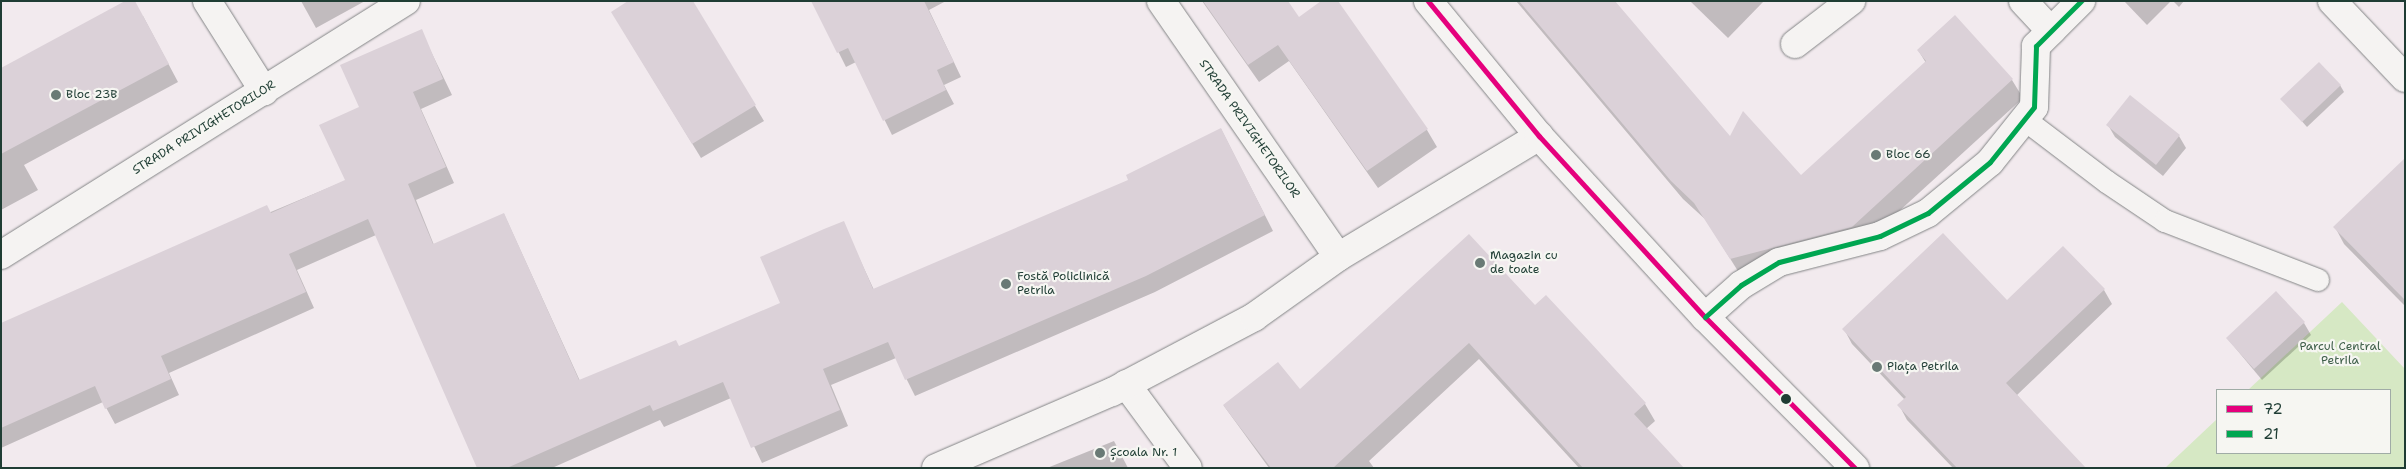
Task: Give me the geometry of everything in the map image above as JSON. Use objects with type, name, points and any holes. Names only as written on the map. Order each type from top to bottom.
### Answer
[{"type":"street","points":[[207,1],[264,91]]},
{"type":"street","name":"STRADA PRIVIGHETORILOR","points":[[1,255],[406,1]]},
{"type":"street","name":"STRADA PRIVIGHETORILOR","points":[[1161,1],[1338,257]]},
{"type":"street","points":[[1428,1],[1539,136],[1705,317],[1855,468]]},
{"type":"street","points":[[1795,44],[1851,1]]},
{"type":"street","points":[[2023,1],[2051,31]]},
{"type":"street","points":[[1705,317],[1741,285],[1779,262],[1880,236],[1928,213],[1990,162],[2034,107],[2036,46],[2080,1]]},
{"type":"street","points":[[2332,1],[2405,78]]},
{"type":"street","points":[[936,468],[1126,384],[1254,317],[1338,257],[1539,136]]},
{"type":"street","points":[[1126,384],[1188,468]]},
{"type":"lane","points":[[2024,119],[2107,182],[2165,221],[2318,280]]},
{"type":"green space","name":"Parcul Central Petrila","points":[[2342,302],[2405,369],[2405,468],[2165,468],[2216,420],[2216,454],[2391,454],[2391,389],[2249,389]]},
{"type":"building","name":"Bloc 23B","points":[[125,1],[135,1],[169,64],[1,154],[1,68]]},
{"type":"building","points":[[628,1],[693,1],[756,105],[692,144],[611,12]]},
{"type":"building","points":[[811,1],[924,1],[954,62],[937,70],[946,90],[883,121],[848,48],[837,53]]},
{"type":"building","points":[[1203,1],[1288,1],[1299,17],[1321,1],[1338,1],[1428,129],[1367,171],[1278,45],[1248,65]]},
{"type":"building","name":"Bloc 66","points":[[1519,1],[1615,1],[1730,136],[1743,111],[1801,175],[1926,61],[1917,50],[1955,15],[2013,79],[1852,227],[1730,259],[1694,203],[1671,181]]},
{"type":"building","points":[[422,29],[443,79],[413,92],[446,167],[408,184],[433,244],[504,213],[579,380],[676,340],[679,346],[780,303],[760,257],[844,221],[873,289],[1128,180],[1126,175],[1221,128],[1265,215],[1146,276],[905,380],[888,342],[823,369],[840,410],[751,448],[723,382],[653,411],[650,405],[507,468],[477,468],[368,219],[289,254],[306,292],[161,356],[171,379],[105,409],[95,386],[1,428],[1,323],[267,205],[271,213],[345,180],[319,125],[359,107],[340,65]]},
{"type":"building","points":[[2319,62],[2341,85],[2302,122],[2280,99]]},
{"type":"building","points":[[2130,95],[2180,135],[2156,165],[2106,125]]},
{"type":"building","points":[[2405,158],[2405,300],[2333,227]]},
{"type":"building","points":[[1943,233],[2007,300],[2063,246],[2105,289],[2006,383],[2086,468],[1957,468],[1897,405],[1906,397],[1842,329]]},
{"type":"building","points":[[1469,234],[1535,305],[1546,295],[1646,403],[1634,414],[1684,468],[1583,468],[1469,343],[1333,468],[1271,468],[1223,405],[1278,362],[1300,389]]},
{"type":"building","points":[[2276,291],[2305,322],[2254,369],[2226,338]]},
{"type":"transit line","name":"72","points":[[1428,1],[1539,136],[1705,317],[1855,468]]},
{"type":"transit line","name":"21","points":[[1705,317],[1741,285],[1779,262],[1880,236],[1928,213],[1990,162],[2034,107],[2036,46],[2081,1]]},
{"type":"place","name":"Bloc 23B","points":[[56,95]]},
{"type":"place","name":"Bloc 66","points":[[1876,155]]},
{"type":"place","name":"Magazin cu de toate","points":[[1480,263]]},
{"type":"place","name":"Fostă Policlinică Petrila","points":[[1006,284]]},
{"type":"place","name":"Piața Petrila","points":[[1877,367]]},
{"type":"place","name":"Școala Nr. 1","points":[[1100,453]]}]
